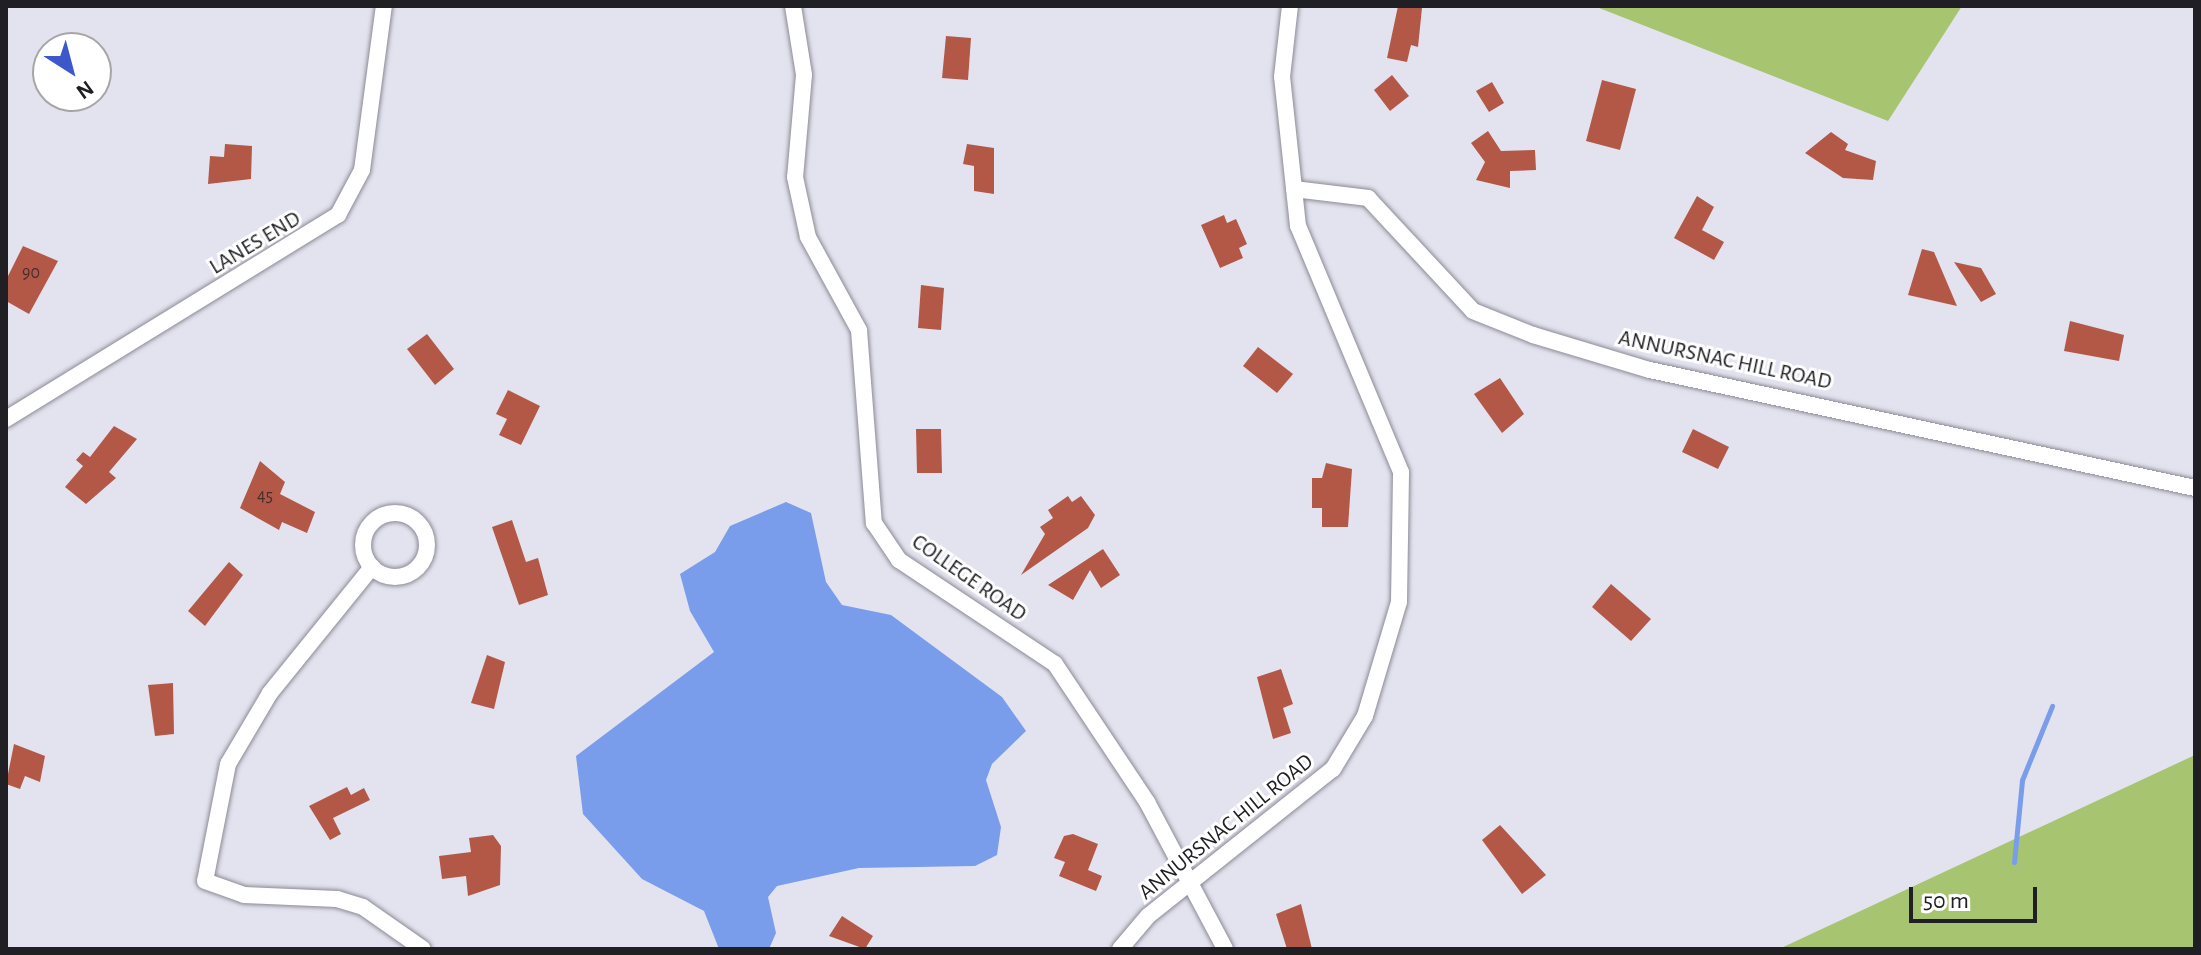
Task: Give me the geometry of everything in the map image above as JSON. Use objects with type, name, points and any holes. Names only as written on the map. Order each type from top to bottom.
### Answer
[{"type":"street","name":"LANES END","points":[[6,419],[338,215],[362,170],[384,6]]},
{"type":"street","name":"COLLEGE ROAD","points":[[793,6],[804,75],[795,177],[808,237],[859,330],[874,523],[899,560],[1055,664],[1147,802],[1225,949]]},
{"type":"street","name":"ANNURSNAC HILL ROAD","points":[[1120,949],[1190,882],[1333,769],[1365,716],[1399,602],[1401,472],[1347,329],[1301,236],[1282,77],[1290,6]]},
{"type":"street","name":"ANNURSNAC HILL ROAD","points":[[1294,189],[1368,198],[1473,311],[1533,335],[1650,370],[2195,488]]},
{"type":"street","points":[[391,513],[417,521],[427,539],[418,567],[390,577],[372,567],[363,548],[375,520],[391,513]]},
{"type":"street","points":[[372,567],[270,693],[228,764],[205,881],[244,895],[350,903],[423,949]]},
{"type":"green space","points":[[1594,6],[1962,6],[1888,121]]},
{"type":"green space","points":[[2195,755],[2195,949],[1779,949]]},
{"type":"water","points":[[786,502],[811,513],[826,582],[842,605],[891,615],[1002,697],[1026,731],[992,764],[986,780],[1001,827],[997,855],[975,866],[859,868],[777,886],[768,897],[776,933],[769,949],[719,949],[704,911],[642,879],[583,814],[576,756],[714,652],[690,611],[680,574],[715,552],[730,526]]},
{"type":"building","points":[[1398,6],[1422,8],[1418,47],[1411,45],[1407,62],[1387,58]]},
{"type":"building","points":[[946,36],[971,38],[968,80],[942,78]]},
{"type":"building","points":[[1392,75],[1409,96],[1390,111],[1374,90]]},
{"type":"building","points":[[1602,80],[1636,89],[1620,150],[1586,141]]},
{"type":"building","points":[[1492,82],[1504,103],[1489,112],[1476,91]]},
{"type":"building","points":[[1488,131],[1501,151],[1535,150],[1536,170],[1510,171],[1510,188],[1476,180],[1485,162],[1471,143]]},
{"type":"building","points":[[1831,132],[1848,144],[1845,150],[1876,161],[1873,180],[1843,178],[1805,153]]},
{"type":"building","points":[[225,144],[252,146],[251,179],[208,184],[210,156],[224,157]]},
{"type":"building","points":[[967,144],[994,148],[994,194],[974,191],[974,166],[963,164]]},
{"type":"building","points":[[1697,196],[1714,207],[1702,230],[1724,242],[1714,260],[1674,238]]},
{"type":"building","points":[[1224,215],[1227,223],[1236,219],[1247,244],[1239,248],[1243,258],[1220,268],[1201,225]]},
{"type":"building","points":[[23,246],[58,261],[29,314],[6,301],[6,280]]},
{"type":"building","points":[[1922,249],[1934,252],[1957,306],[1908,295]]},
{"type":"building","points":[[1954,262],[1981,268],[1996,294],[1981,302]]},
{"type":"building","points":[[921,285],[944,288],[941,330],[918,328]]},
{"type":"building","points":[[2070,321],[2124,335],[2119,361],[2064,351]]},
{"type":"building","points":[[427,334],[454,369],[435,385],[407,349]]},
{"type":"building","points":[[1258,347],[1293,374],[1277,393],[1243,366]]},
{"type":"building","points":[[1500,378],[1524,414],[1502,433],[1474,394]]},
{"type":"building","points":[[508,390],[540,406],[521,445],[499,435],[507,419],[496,414]]},
{"type":"building","points":[[114,426],[137,439],[109,472],[116,478],[86,504],[65,487],[83,466],[76,460],[83,452],[90,457]]},
{"type":"building","points":[[916,429],[941,429],[942,473],[917,473]]},
{"type":"building","points":[[1693,429],[1729,447],[1718,469],[1682,452]]},
{"type":"building","points":[[260,461],[285,482],[280,494],[315,512],[307,533],[282,522],[279,530],[240,508]]},
{"type":"building","points":[[1326,463],[1352,469],[1348,527],[1322,527],[1322,508],[1312,508],[1312,478],[1322,478]]},
{"type":"building","points":[[1068,496],[1072,502],[1081,496],[1095,515],[1088,528],[1021,575],[1045,534],[1040,527],[1053,518],[1048,510]]},
{"type":"building","points":[[512,520],[526,562],[538,558],[548,595],[519,605],[492,527]]},
{"type":"building","points":[[1103,549],[1120,575],[1101,588],[1090,570],[1073,600],[1048,585]]},
{"type":"building","points":[[229,562],[243,575],[205,626],[188,611]]},
{"type":"building","points":[[1611,584],[1651,619],[1631,641],[1592,607]]},
{"type":"building","points":[[487,655],[505,662],[494,709],[471,703]]},
{"type":"building","points":[[1281,669],[1293,704],[1283,708],[1291,733],[1273,739],[1257,677]]},
{"type":"building","points":[[173,683],[174,734],[155,736],[148,685]]},
{"type":"building","points":[[14,744],[45,756],[40,782],[25,776],[20,789],[6,784]]},
{"type":"building","points":[[347,787],[351,795],[364,788],[370,800],[333,818],[341,834],[330,840],[309,806]]},
{"type":"building","points":[[1500,825],[1546,875],[1522,894],[1482,840]]},
{"type":"building","points":[[1073,834],[1098,844],[1088,870],[1102,876],[1096,891],[1059,876],[1065,862],[1054,858],[1064,836]]},
{"type":"building","points":[[493,835],[501,846],[500,885],[468,896],[466,876],[442,879],[439,856],[471,852],[469,838]]},
{"type":"building","points":[[1301,904],[1312,949],[1287,949],[1276,914]]},
{"type":"building","points":[[842,916],[873,936],[865,949],[829,936]]},
{"type":"waterway","points":[[2014,862],[2022,780],[2052,706]]}]
